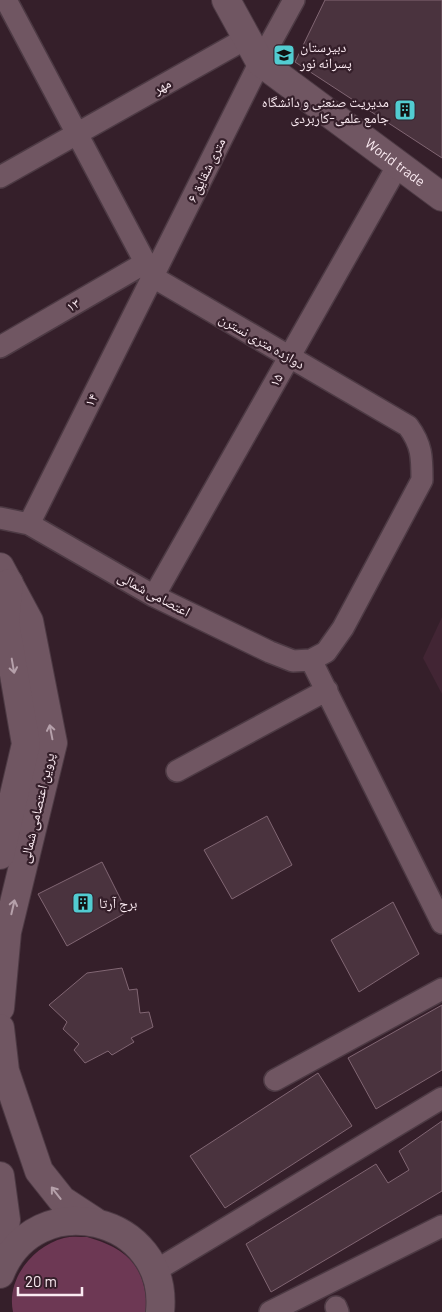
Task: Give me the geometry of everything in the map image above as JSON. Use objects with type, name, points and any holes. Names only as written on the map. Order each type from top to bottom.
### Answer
[{"type":"main road","name":"World trade","points":[[226,0],[260,62],[442,197]]},
{"type":"main road","name":"پروین اعتصامی شمالی","points":[[0,855],[26,744],[6,622],[4,575]]},
{"type":"main road","name":"پروین اعتصامی شمالی","points":[[0,1008],[7,932],[53,743],[29,621],[4,575]]},
{"type":"main road","points":[[0,1028],[5,1071],[39,1171],[62,1200],[94,1222]]},
{"type":"main road","points":[[0,1176],[6,1220],[0,1258]]},
{"type":"main road","points":[[0,1274],[5,1262],[21,1242],[43,1227],[68,1220],[94,1222],[120,1231],[141,1248],[155,1271],[162,1298],[160,1312]]},
{"type":"street","name":"۶ متری شقایق","points":[[149,270],[294,0]]},
{"type":"street","points":[[8,4],[149,270]]},
{"type":"street","name":"مهر","points":[[0,177],[247,38]]},
{"type":"street","name":"۱۵","points":[[154,596],[398,165]]},
{"type":"street","name":"۱۳","points":[[0,347],[149,270]]},
{"type":"street","name":"دوازده متری نسترن","points":[[149,270],[408,426],[418,440],[422,457],[422,480],[343,628],[326,652],[311,660]]},
{"type":"street","name":"۱۴","points":[[29,524],[149,270]]},
{"type":"street","name":"اعتصامی شمالی","points":[[0,518],[29,524],[154,596],[270,652],[293,661],[311,660]]},
{"type":"street","points":[[311,660],[442,923]]},
{"type":"street","points":[[177,771],[327,690]]},
{"type":"street","points":[[275,1080],[442,989]]},
{"type":"street","points":[[155,1271],[442,1098]]},
{"type":"street","points":[[270,1312],[442,1226]]},
{"type":"shaded area","points":[[442,617],[442,694],[423,658]]},
{"type":"shaded area","points":[[87,1237],[114,1247],[132,1262],[139,1272],[143,1283],[147,1312],[13,1312],[12,1300],[18,1276],[32,1256],[42,1248],[64,1238]]},
{"type":"building","name":"مدیریت صنعنی و دانشگاه جامع علمی-کاربردی","points":[[325,0],[442,0],[442,158],[295,62]]},
{"type":"building","points":[[267,816],[292,865],[232,899],[204,850]]},
{"type":"building","name":"برج آرتا","points":[[102,862],[127,912],[67,946],[38,894]]},
{"type":"building","points":[[393,902],[419,954],[359,992],[331,940]]},
{"type":"building","points":[[122,968],[129,990],[137,989],[140,1013],[149,1012],[153,1027],[131,1038],[134,1042],[112,1055],[108,1051],[85,1063],[74,1050],[79,1044],[63,1029],[67,1022],[49,1005],[87,973]]},
{"type":"building","points":[[442,1005],[442,1070],[376,1109],[348,1058]]},
{"type":"building","points":[[318,1073],[352,1126],[225,1208],[190,1156]]},
{"type":"building","points":[[442,1121],[442,1191],[271,1292],[246,1244],[376,1164],[388,1183],[409,1170],[399,1151]]},
{"type":"place","name":"دبیرستان پسرانه نور","points":[[284,55]]},
{"type":"place","name":"مدیریت صنعنی و دانشگاه جامع علمی-کاربردی","points":[[405,110]]},
{"type":"place","name":"برج آرتا","points":[[83,903]]}]
